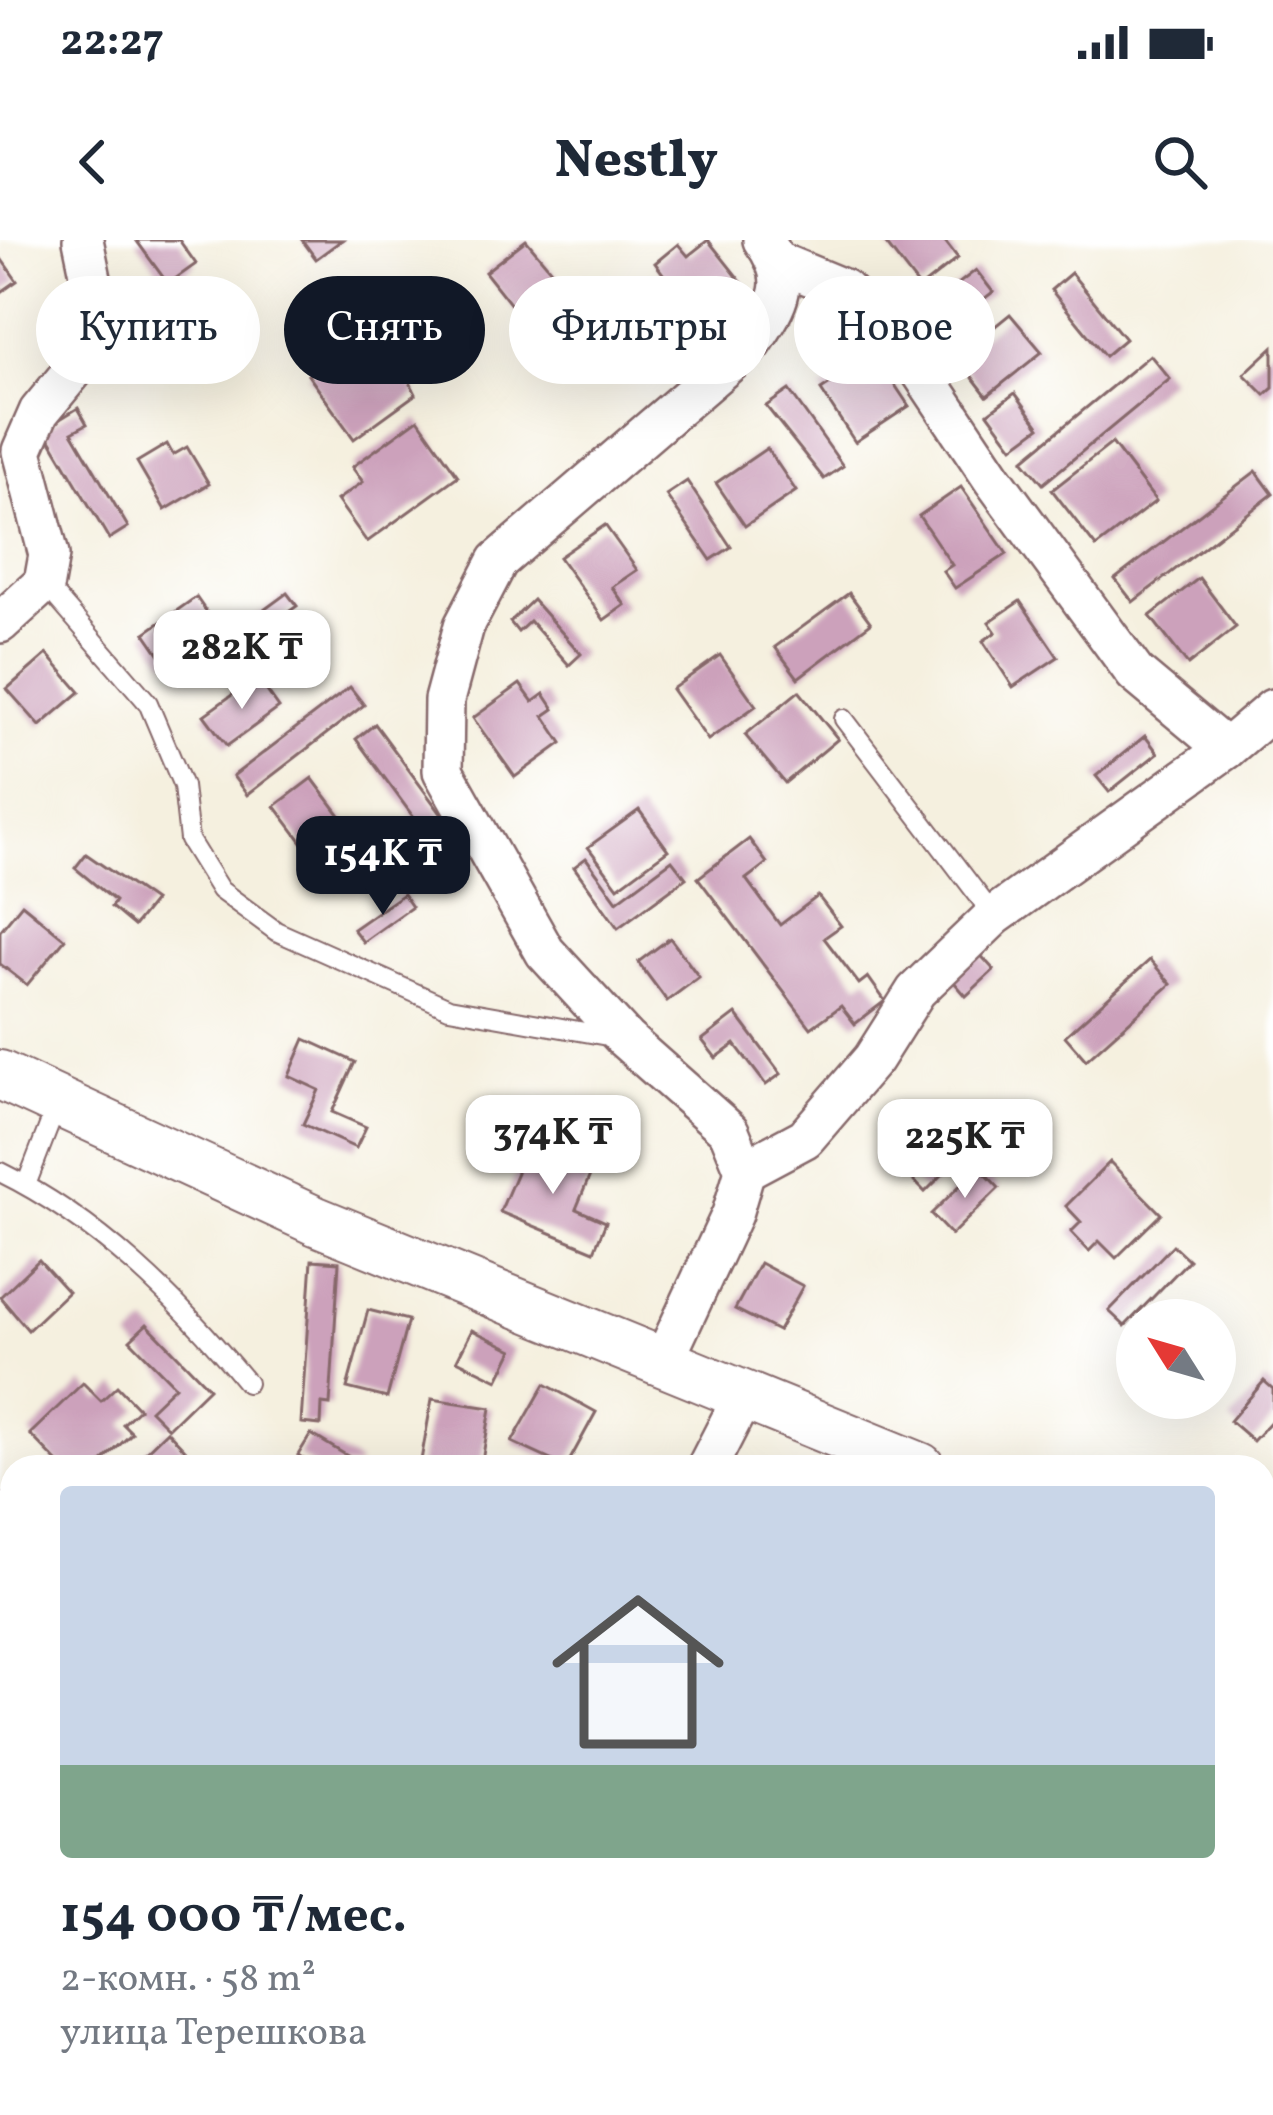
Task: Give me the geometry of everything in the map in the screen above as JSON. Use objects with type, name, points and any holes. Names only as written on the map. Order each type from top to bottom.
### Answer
[{"type":"street","points":[[0,623],[44,583],[49,555],[22,451],[39,412],[90,350],[98,312],[83,240]]},
{"type":"street","points":[[772,252],[842,289],[910,355],[1135,673],[1226,749]]},
{"type":"street","points":[[664,1360],[732,1214],[745,1170],[729,1131],[625,1039],[545,952],[443,771],[444,700],[464,626],[497,561],[752,344],[778,304],[772,252]]},
{"type":"street","points":[[745,1170],[805,1138],[873,1059],[916,991],[994,916],[1226,749],[1273,709]]},
{"type":"street","points":[[0,1075],[316,1221],[892,1455]]},
{"type":"street","points":[[713,1455],[745,1393]]},
{"type":"lane","points":[[44,583],[148,703],[183,787],[189,840],[220,890],[276,931],[449,1008],[625,1039]]},
{"type":"lane","points":[[844,718],[994,916]]},
{"type":"lane","points":[[26,1184],[58,1105]]},
{"type":"lane","points":[[0,1172],[26,1184],[184,1306],[247,1383]]},
{"type":"building","points":[[136,240],[179,240],[196,264],[179,276],[162,276]]},
{"type":"building","points":[[302,240],[342,240],[316,259]]},
{"type":"building","points":[[526,240],[556,276],[509,276],[509,302],[485,272]]},
{"type":"building","points":[[708,240],[737,276],[663,276],[655,263],[678,244],[688,256]]},
{"type":"building","points":[[883,240],[944,240],[958,258],[935,276],[911,276]]},
{"type":"building","points":[[0,257],[17,281],[0,293]]},
{"type":"building","points":[[1071,273],[1125,339],[1105,356],[1051,290]]},
{"type":"building","points":[[1010,314],[1042,352],[987,396],[978,384],[995,384],[995,326]]},
{"type":"building","points":[[1273,347],[1273,388],[1265,395],[1244,374]]},
{"type":"building","points":[[1150,355],[1170,379],[1043,484],[1023,460]]},
{"type":"building","points":[[314,384],[411,384],[416,394],[354,439]]},
{"type":"building","points":[[830,384],[894,384],[909,406],[855,442],[821,390]]},
{"type":"building","points":[[789,390],[843,466],[824,479],[766,406]]},
{"type":"building","points":[[1015,393],[1040,427],[1013,447],[988,413]]},
{"type":"building","points":[[78,408],[87,424],[72,432],[128,527],[109,539],[44,429]]},
{"type":"building","points":[[418,419],[458,476],[367,542],[337,500],[363,482],[352,467]]},
{"type":"building","points":[[1112,443],[1156,501],[1096,547],[1052,490]]},
{"type":"building","points":[[167,444],[173,455],[187,447],[209,484],[165,510],[137,462]]},
{"type":"building","points":[[767,448],[796,491],[745,526],[716,483]]},
{"type":"building","points":[[1256,471],[1273,494],[1133,602],[1115,579]]},
{"type":"building","points":[[687,481],[731,547],[711,560],[666,495]]},
{"type":"building","points":[[961,487],[1007,554],[955,588],[943,571],[952,565],[919,516]]},
{"type":"building","points":[[605,525],[637,570],[612,587],[625,605],[604,620],[559,557]]},
{"type":"building","points":[[1199,578],[1236,627],[1188,665],[1150,616]]},
{"type":"building","points":[[287,593],[297,606],[239,647],[230,635]]},
{"type":"building","points":[[849,593],[871,623],[798,678],[775,647]]},
{"type":"building","points":[[196,597],[216,626],[165,662],[145,633]]},
{"type":"building","points":[[533,600],[581,654],[569,665],[530,621],[518,632],[510,622]]},
{"type":"building","points":[[1020,601],[1058,657],[1013,687],[983,641],[996,632],[989,622]]},
{"type":"building","points":[[47,654],[80,692],[40,726],[7,689]]},
{"type":"building","points":[[720,655],[756,706],[708,740],[672,689]]},
{"type":"building","points":[[257,677],[279,708],[227,746],[204,715]]},
{"type":"building","points":[[520,684],[533,702],[544,694],[554,709],[544,716],[562,743],[515,777],[473,718]]},
{"type":"building","points":[[350,687],[364,705],[247,795],[233,776]]},
{"type":"building","points":[[799,691],[838,739],[785,783],[745,735]]},
{"type":"building","points":[[375,724],[448,823],[428,837],[356,739]]},
{"type":"building","points":[[1145,736],[1158,753],[1109,792],[1096,776]]},
{"type":"building","points":[[312,778],[345,822],[308,850],[275,806]]},
{"type":"building","points":[[639,810],[668,850],[618,887],[588,847]]},
{"type":"building","points":[[749,839],[767,863],[746,879],[780,925],[818,896],[841,926],[824,938],[859,984],[868,977],[885,1001],[855,1024],[841,1006],[811,1028],[698,878]]},
{"type":"building","points":[[86,854],[154,901],[134,926],[111,907],[115,901],[75,868]]},
{"type":"building","points":[[586,858],[617,901],[672,860],[686,878],[618,928],[574,867]]},
{"type":"building","points":[[403,894],[412,907],[363,942],[353,929]]},
{"type":"building","points":[[22,904],[65,939],[27,985],[0,964],[0,931]]},
{"type":"building","points":[[670,938],[699,977],[667,1001],[638,962]]},
{"type":"building","points":[[976,950],[994,970],[966,996],[948,975]]},
{"type":"building","points":[[1150,960],[1171,984],[1086,1060],[1065,1036]]},
{"type":"building","points":[[736,1014],[781,1074],[766,1085],[735,1044],[716,1058],[702,1040]]},
{"type":"building","points":[[305,1039],[355,1062],[332,1112],[366,1127],[356,1148],[303,1124],[319,1090],[289,1076]]},
{"type":"building","points":[[926,1110],[966,1151],[925,1192],[885,1151]]},
{"type":"building","points":[[530,1142],[593,1168],[576,1209],[606,1222],[594,1251],[500,1212]]},
{"type":"building","points":[[1110,1162],[1161,1214],[1116,1258],[1099,1241],[1089,1251],[1071,1232],[1081,1222],[1066,1206]]},
{"type":"building","points":[[979,1167],[999,1188],[951,1235],[931,1214]]},
{"type":"building","points":[[1173,1245],[1189,1260],[1151,1299],[1121,1299]]},
{"type":"building","points":[[39,1260],[68,1292],[28,1330],[0,1297]]},
{"type":"building","points":[[312,1260],[339,1262],[330,1405],[322,1404],[321,1425],[301,1423]]},
{"type":"building","points":[[760,1263],[803,1286],[778,1331],[735,1309]]},
{"type":"building","points":[[368,1310],[408,1320],[387,1398],[347,1388]]},
{"type":"building","points":[[147,1324],[209,1388],[168,1428],[150,1410],[175,1386],[130,1340]]},
{"type":"building","points":[[472,1330],[513,1350],[498,1380],[457,1360]]},
{"type":"building","points":[[1264,1381],[1273,1389],[1273,1419],[1253,1441],[1230,1421]]},
{"type":"building","points":[[83,1383],[101,1401],[117,1386],[139,1409],[123,1424],[132,1433],[109,1455],[50,1455],[30,1434]]},
{"type":"building","points":[[545,1384],[596,1412],[573,1455],[540,1455],[512,1442]]},
{"type":"building","points":[[432,1399],[491,1408],[483,1455],[422,1455]]},
{"type":"building","points":[[167,1431],[186,1451],[182,1455],[142,1455]]},
{"type":"building","points":[[311,1434],[346,1455],[298,1455]]}]
